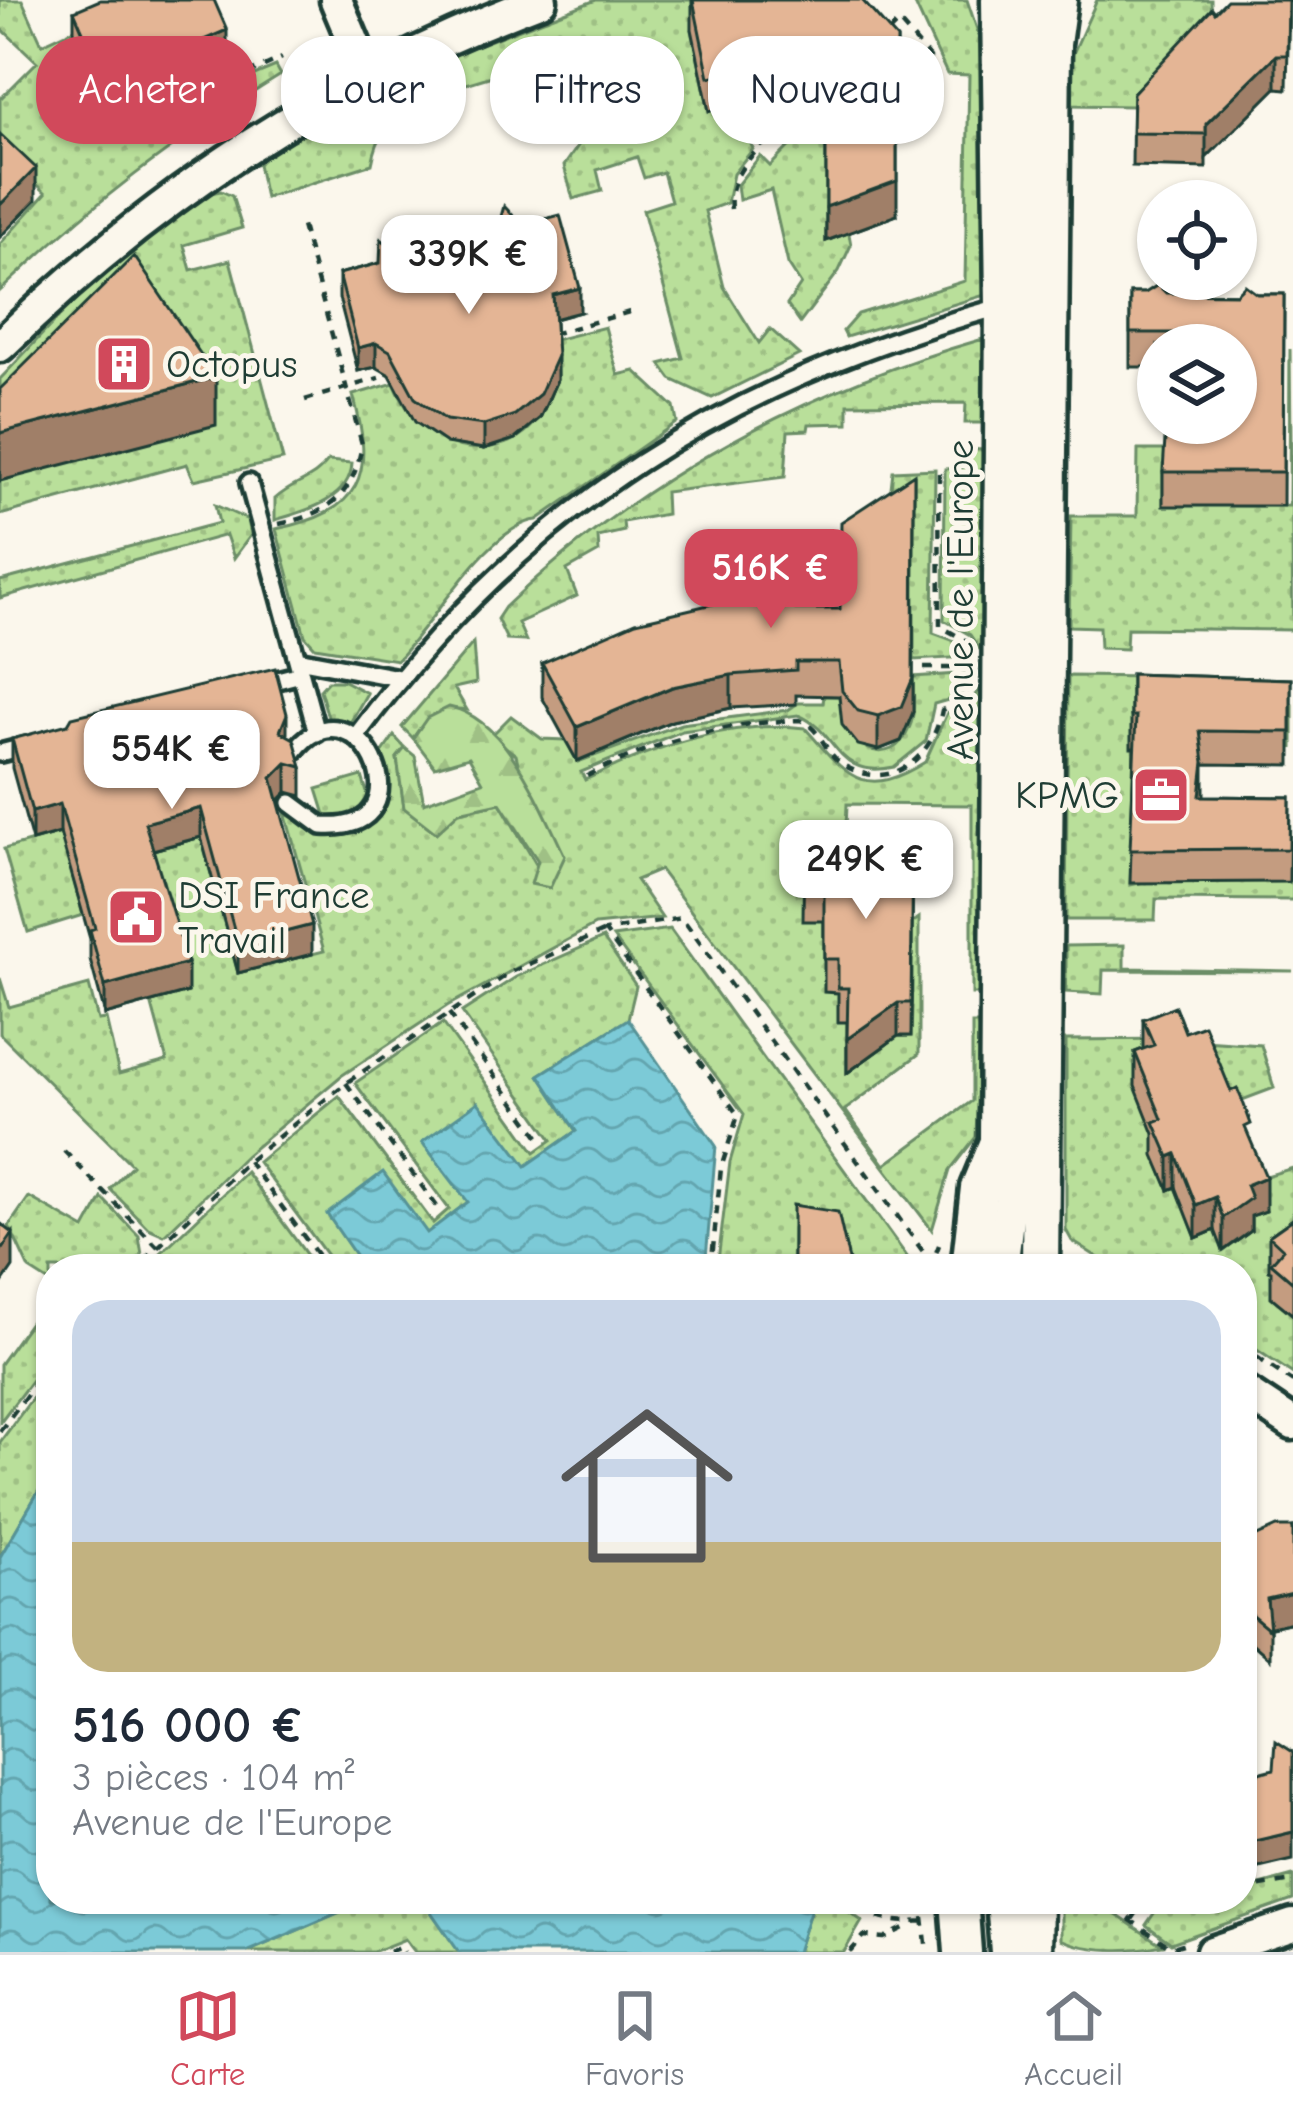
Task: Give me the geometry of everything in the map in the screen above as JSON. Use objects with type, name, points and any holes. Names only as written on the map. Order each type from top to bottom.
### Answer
[{"type":"street","points":[[336,0],[351,36]]},
{"type":"street","points":[[456,36],[541,0]]},
{"type":"street","name":"Avenue de l'Europe","points":[[972,1254],[979,1188],[998,1142],[1004,305],[1000,0]]},
{"type":"street","name":"Avenue de l'Europe","points":[[1004,1254],[1023,1092],[1028,0]]},
{"type":"street","points":[[1040,1254],[1052,37],[1058,0]]},
{"type":"street","points":[[0,346],[86,262],[159,205],[281,125]]},
{"type":"street","points":[[1257,1400],[1293,1424]]},
{"type":"street","points":[[959,1914],[963,1952]]},
{"type":"street","points":[[1005,1914],[1011,1951]]},
{"type":"street","points":[[1011,1951],[1027,1914]]},
{"type":"street","points":[[1212,1952],[1293,1924]]},
{"type":"lane","points":[[356,736],[399,678],[470,599],[550,526],[633,465],[828,361],[1004,305]]},
{"type":"lane","points":[[249,483],[317,733]]},
{"type":"lane","points":[[232,692],[299,667],[399,678]]},
{"type":"lane","points":[[291,756],[317,733],[356,736],[376,757],[380,772],[380,787],[365,814],[337,827],[307,820],[291,803]]},
{"type":"lane","points":[[0,753],[46,741]]},
{"type":"path","points":[[885,36],[899,22],[911,36]]},
{"type":"path","points":[[731,209],[735,181],[766,144]]},
{"type":"path","points":[[261,527],[310,518],[343,498],[357,478],[362,445],[302,226]]},
{"type":"path","points":[[534,339],[633,311]]},
{"type":"path","points":[[305,400],[379,378]]},
{"type":"path","points":[[586,776],[643,748],[692,733],[800,720],[814,726],[844,765],[868,775],[895,773],[921,759],[938,733],[942,710],[965,701],[982,668],[968,640],[940,626],[940,473]]},
{"type":"path","points":[[924,668],[982,668]]},
{"type":"path","points":[[151,1254],[248,1161],[346,1083],[511,972],[605,931],[682,918],[924,1254]]},
{"type":"path","points":[[605,931],[738,1115],[721,1168],[712,1254]]},
{"type":"path","points":[[449,1013],[543,1142]]},
{"type":"path","points":[[346,1083],[441,1212]]},
{"type":"path","points":[[64,1150],[158,1247]]},
{"type":"path","points":[[248,1161],[317,1254]]},
{"type":"path","points":[[1257,1357],[1293,1382]]},
{"type":"path","points":[[0,1431],[36,1382]]},
{"type":"path","points":[[1257,1887],[1293,1881]]},
{"type":"path","points":[[866,1914],[906,1926]]},
{"type":"path","points":[[923,1914],[927,1952]]},
{"type":"path","points":[[1121,1914],[1172,1948]]},
{"type":"path","points":[[1131,1921],[1135,1914]]},
{"type":"path","points":[[850,1952],[864,1936],[884,1938],[915,1922]]},
{"type":"path","points":[[389,1952],[400,1947],[404,1952]]},
{"type":"green space","points":[[0,0],[22,0],[38,36],[36,61],[0,27]]},
{"type":"green space","points":[[138,0],[129,36],[59,36]]},
{"type":"green space","points":[[596,0],[786,0],[692,30],[708,106],[708,144],[751,144],[753,149],[733,174],[727,203],[705,211],[724,287],[759,343],[770,329],[799,355],[712,398],[671,379],[660,364],[683,358],[643,210],[671,201],[663,172],[644,178],[637,157],[597,170],[602,191],[573,199],[564,166],[579,144],[684,144],[684,36],[502,36]]},
{"type":"green space","points":[[913,0],[967,0],[984,50],[985,295],[846,337],[843,331],[858,314],[965,281],[969,75],[947,74],[944,36],[930,36]]},
{"type":"green space","points":[[1097,0],[1211,0],[1212,42],[1133,106],[1071,105],[1071,58]]},
{"type":"green space","points":[[490,40],[490,77],[466,84],[466,50]]},
{"type":"green space","points":[[36,63],[36,144],[177,144],[68,229],[0,291],[0,244],[46,193],[0,148],[0,99]]},
{"type":"green space","points":[[276,66],[281,75],[257,91],[257,74]]},
{"type":"green space","points":[[285,144],[377,144],[372,164],[265,198],[258,164]]},
{"type":"green space","points":[[792,144],[832,144],[851,245],[839,271],[800,323],[787,305],[801,284],[788,264],[771,190],[739,200],[737,185],[760,156],[770,166]]},
{"type":"green space","points":[[221,191],[232,196],[242,228],[184,245],[191,270],[230,260],[283,460],[194,480],[187,464],[0,515],[0,379],[136,242],[196,199]]},
{"type":"green space","points":[[605,327],[618,375],[635,371],[674,407],[677,422],[537,520],[500,539],[397,660],[315,647],[305,636],[276,529],[328,512],[355,486],[363,447],[353,395],[394,383],[414,417],[440,439],[469,448],[498,446],[523,433],[543,411],[554,380],[554,340]]},
{"type":"green space","points":[[983,339],[984,423],[965,423],[966,403],[848,404],[848,423],[809,424],[808,430],[788,431],[785,477],[665,492],[666,514],[623,522],[624,531],[598,537],[599,552],[567,570],[577,596],[518,623],[526,641],[507,640],[497,619],[505,607],[557,560],[669,479],[788,412],[916,360]]},
{"type":"green space","points":[[1290,349],[1293,630],[1127,628],[1126,649],[1100,648],[1099,627],[1069,626],[1071,516],[1137,516],[1138,450],[1171,450],[1212,466],[1163,465],[1163,505],[1289,506]]},
{"type":"green space","points":[[964,449],[984,450],[981,651],[970,635],[944,620],[945,469],[963,468]]},
{"type":"green space","points":[[328,461],[352,463],[335,495],[275,520],[275,499]]},
{"type":"green space","points":[[935,469],[933,633],[963,644],[971,657],[914,660],[914,509],[889,505],[893,471]]},
{"type":"green space","points":[[215,505],[248,520],[251,535],[234,558],[226,535],[0,598],[0,581],[219,523]]},
{"type":"green space","points":[[473,643],[476,683],[454,688],[467,710],[436,714],[413,738],[402,727]]},
{"type":"green space","points":[[974,673],[959,697],[934,704],[926,741],[894,767],[874,769],[848,761],[822,732],[798,715],[682,731],[581,772],[585,780],[692,739],[776,727],[805,728],[843,769],[869,781],[884,780],[925,762],[947,713],[968,704],[983,685],[979,994],[972,994],[972,805],[847,804],[845,851],[824,921],[848,1022],[848,1072],[886,1045],[886,1037],[911,1036],[912,1007],[902,1006],[912,993],[912,923],[919,918],[919,1054],[845,1110],[885,1165],[972,1101],[972,1024],[980,1024],[976,1137],[950,1170],[932,1230],[660,870],[636,880],[662,918],[595,925],[447,1006],[341,1076],[246,1155],[164,1235],[148,1228],[110,1189],[132,1165],[0,1034],[0,978],[9,1007],[89,985],[98,1020],[106,1019],[119,1074],[167,1061],[151,1002],[187,992],[145,852],[201,837],[238,973],[324,951],[285,813],[321,830],[360,827],[385,788],[380,756],[394,736],[405,748],[397,758],[404,808],[459,812],[500,803],[550,888],[516,755],[491,736],[511,716],[542,739],[565,740],[578,762],[681,724],[788,710],[798,703],[823,703],[824,696],[841,696],[849,730],[869,749],[880,752],[902,741],[910,726],[913,677]]},
{"type":"green space","points":[[1068,676],[1154,677],[1154,704],[1293,705],[1293,749],[1291,713],[1136,749],[1130,885],[1153,880],[1289,881],[1293,850],[1293,900],[1156,899],[1155,920],[1066,920]]},
{"type":"green space","points":[[328,681],[344,681],[367,693],[350,723],[330,724],[320,690]]},
{"type":"green space","points":[[449,707],[488,728],[533,790],[565,856],[550,888],[531,884],[538,861],[500,803],[459,812],[436,833],[404,808],[397,758],[405,748],[415,756],[424,803],[483,782],[469,757],[435,767],[413,738],[427,718]]},
{"type":"green space","points":[[362,776],[368,796],[358,811],[327,821],[317,789]]},
{"type":"green space","points":[[90,825],[71,870],[83,915],[28,932],[4,849]]},
{"type":"green space","points":[[670,929],[905,1254],[821,1254],[793,1230],[792,1254],[719,1254],[730,1162],[744,1114],[613,937]]},
{"type":"green space","points":[[603,938],[636,986],[628,1019],[539,1075],[576,1131],[525,1167],[477,1102],[468,1202],[426,1234],[383,1173],[328,1215],[355,1254],[326,1254],[258,1162],[339,1096],[433,1223],[449,1209],[355,1083],[443,1023],[535,1152],[552,1140],[462,1012],[516,977]]},
{"type":"green space","points":[[1124,945],[1124,968],[1293,971],[1103,970],[1102,994],[1066,992],[1066,946]]},
{"type":"green space","points":[[1175,1039],[1261,1045],[1274,1088],[1234,1103],[1155,1156],[1169,1190],[1176,1187],[1196,1238],[1215,1230],[1224,1251],[1251,1231],[1246,1218],[1253,1180],[1293,1168],[1293,1252],[1283,1283],[1293,1315],[1293,1374],[1257,1350],[1257,1254],[1092,1254],[1072,1241],[1066,1230],[1066,1040]]},
{"type":"green space","points":[[246,1172],[306,1254],[160,1254]]},
{"type":"green space","points":[[29,1197],[85,1229],[102,1198],[139,1236],[142,1254],[36,1254],[36,1273],[29,1269],[9,1226]]},
{"type":"green space","points":[[36,1314],[36,1375],[0,1422],[0,1364]]},
{"type":"green space","points":[[36,1393],[36,1496],[0,1557],[0,1442]]},
{"type":"green space","points":[[1293,1876],[1293,1900],[1257,1913],[1257,1886]]},
{"type":"green space","points":[[335,1914],[432,1914],[459,1952],[415,1952],[405,1939],[373,1952],[247,1952]]},
{"type":"green space","points":[[809,1914],[852,1914],[862,1921],[844,1952],[797,1952]]},
{"type":"green space","points":[[1061,1914],[1115,1914],[1162,1945],[1110,1950],[1061,1939]]},
{"type":"green space","points":[[1154,1914],[1253,1914],[1171,1943],[1146,1925]]},
{"type":"water","points":[[628,1019],[716,1146],[706,1254],[355,1254],[327,1214],[383,1172],[427,1233],[468,1202],[422,1142],[478,1102],[526,1166],[576,1131],[539,1075]]},
{"type":"water","points":[[36,1496],[36,1914],[335,1914],[247,1952],[0,1952],[0,1557]]},
{"type":"water","points":[[432,1914],[809,1914],[797,1952],[459,1952]]},
{"type":"building","points":[[100,0],[214,0],[227,30],[213,36],[85,36],[74,11]]},
{"type":"building","points":[[693,0],[862,0],[894,36],[708,36],[708,72]]},
{"type":"building","points":[[1227,0],[1288,0],[1287,55],[1276,55],[1206,124],[1206,134],[1132,133],[1133,93],[1212,8],[1215,12]]},
{"type":"building","points":[[0,134],[36,168],[0,205]]},
{"type":"building","points":[[826,144],[897,144],[897,181],[826,207]]},
{"type":"building","points":[[504,206],[522,225],[560,215],[580,288],[553,295],[557,356],[540,394],[515,415],[484,425],[446,420],[415,398],[390,351],[376,343],[358,348],[339,274],[380,263],[381,239],[405,256],[497,231]]},
{"type":"building","points":[[134,256],[216,377],[0,433],[0,389]]},
{"type":"building","points":[[1130,293],[1137,293],[1137,300],[1257,300],[1257,294],[1284,294],[1283,472],[1163,472],[1165,444],[1257,444],[1257,324],[1137,324],[1137,333],[1130,333]]},
{"type":"building","points":[[914,474],[913,678],[901,707],[878,716],[858,711],[842,691],[839,662],[796,662],[796,670],[731,675],[672,687],[577,727],[542,663],[636,622],[721,602],[796,598],[796,609],[840,609],[841,522]]},
{"type":"building","points":[[275,668],[287,714],[280,731],[294,739],[302,767],[287,763],[272,778],[312,925],[238,944],[201,808],[145,823],[188,963],[105,986],[90,930],[95,928],[60,804],[32,812],[12,739],[68,724],[72,717]]},
{"type":"building","points":[[1131,674],[1291,679],[1291,732],[1200,731],[1204,762],[1200,796],[1290,797],[1289,849],[1130,850],[1136,716],[1131,716]]},
{"type":"building","points":[[804,843],[913,844],[911,1003],[898,1003],[847,1039],[848,988],[838,988],[838,959],[824,959],[824,887],[803,887]]},
{"type":"building","points":[[1175,1006],[1185,1032],[1204,1025],[1231,1091],[1237,1088],[1243,1102],[1251,1124],[1245,1127],[1266,1177],[1246,1185],[1251,1198],[1223,1218],[1215,1197],[1196,1205],[1176,1154],[1169,1157],[1154,1122],[1162,1119],[1135,1052],[1154,1045],[1143,1019]]},
{"type":"building","points":[[793,1205],[838,1212],[848,1254],[793,1254]]},
{"type":"building","points":[[1293,1219],[1293,1282],[1271,1263],[1283,1249],[1269,1236]]},
{"type":"building","points":[[0,1223],[13,1233],[0,1252]]},
{"type":"building","points":[[1277,1527],[1293,1527],[1293,1593],[1267,1599],[1270,1630],[1257,1619],[1257,1536]]},
{"type":"building","points":[[1276,1741],[1293,1752],[1293,1832],[1257,1840],[1257,1773],[1274,1769]]},
{"type":"place","name":"Octopus","points":[[124,364]]},
{"type":"place","name":"KPMG","points":[[1161,795]]},
{"type":"place","name":"DSI France Travail","points":[[136,917]]}]
